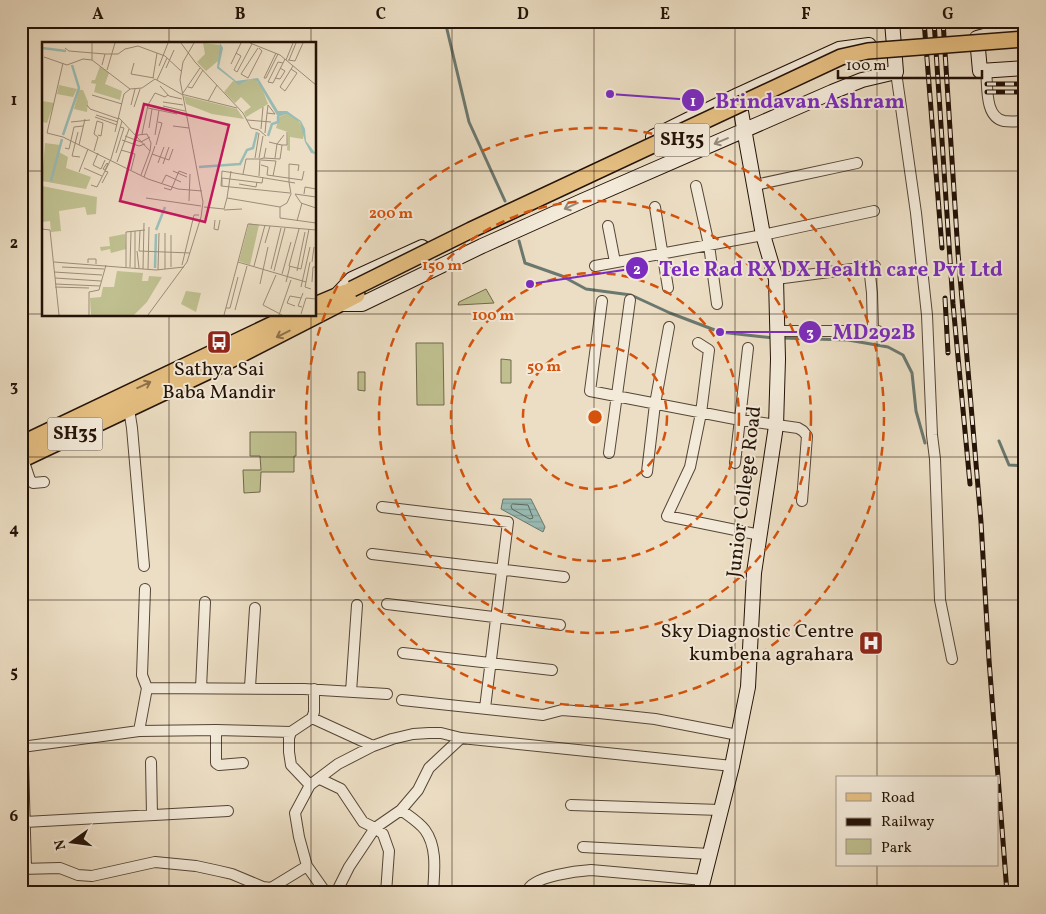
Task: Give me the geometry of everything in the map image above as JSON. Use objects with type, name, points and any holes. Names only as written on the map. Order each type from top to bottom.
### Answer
[{"type":"main road","points":[[892,21],[894,44],[896,72],[862,80],[744,131],[574,205],[362,304],[339,300],[352,279],[517,203],[738,95],[839,49],[894,44]]},
{"type":"main road","points":[[1025,33],[995,33],[977,38],[980,71],[1025,68]]},
{"type":"main road","name":"SH35","points":[[316,311],[497,218],[841,57],[868,50],[1025,39]]},
{"type":"main road","name":"SH35","points":[[354,292],[844,64],[870,59],[1025,47]]},
{"type":"main road","name":"Junior College Road","points":[[702,886],[732,766],[748,687],[754,573],[776,426],[776,279],[763,235],[738,95]]},
{"type":"main road","name":"SH35","points":[[316,305],[339,300]]},
{"type":"main road","name":"SH35","points":[[126,402],[290,316]]},
{"type":"main road","name":"SH35","points":[[22,454],[306,316]]},
{"type":"street","points":[[986,70],[989,104],[993,114],[1004,121],[1025,121]]},
{"type":"street","points":[[896,72],[916,213],[925,296],[932,435],[935,459],[940,600],[952,659]]},
{"type":"street","points":[[755,185],[857,163]]},
{"type":"street","points":[[696,186],[709,245],[717,304]]},
{"type":"street","points":[[655,207],[668,288]]},
{"type":"street","points":[[595,266],[763,235],[874,211]]},
{"type":"street","points":[[608,226],[615,262]]},
{"type":"street","points":[[776,279],[872,266],[875,330],[777,331]]},
{"type":"street","points":[[609,453],[615,396],[630,300]]},
{"type":"street","points":[[602,301],[590,391],[701,413],[803,430],[807,436],[802,502]]},
{"type":"street","points":[[647,472],[655,404],[670,327]]},
{"type":"street","points":[[698,343],[709,350],[701,413],[690,466],[667,516],[760,535]]},
{"type":"street","points":[[735,463],[748,348]]},
{"type":"street","points":[[126,402],[144,566]]},
{"type":"street","points":[[22,454],[30,480],[33,483],[44,482]]},
{"type":"street","points":[[382,507],[508,522],[485,708]]},
{"type":"street","points":[[372,554],[564,577]]},
{"type":"street","points":[[139,732],[147,688],[142,675],[145,589]]},
{"type":"street","points":[[201,688],[205,602]]},
{"type":"street","points":[[387,604],[560,625]]},
{"type":"street","points":[[351,692],[357,605]]},
{"type":"street","points":[[250,687],[255,608]]},
{"type":"street","points":[[404,653],[552,670]]},
{"type":"street","points":[[147,688],[250,687],[387,694]]},
{"type":"street","points":[[22,746],[139,732],[216,730],[291,732],[312,718],[314,712],[314,689]]},
{"type":"street","points":[[21,693],[25,822],[24,868],[60,868],[92,876],[156,862],[196,866],[232,874],[273,890],[308,866]]},
{"type":"street","points":[[402,700],[544,715],[562,710],[599,713],[655,720],[738,735]]},
{"type":"street","points":[[312,718],[373,746]]},
{"type":"street","points":[[216,730],[216,763],[219,765],[243,763]]},
{"type":"street","points":[[291,732],[289,738],[291,765],[310,785]]},
{"type":"street","points":[[326,893],[308,866],[298,837],[295,813],[310,785],[338,764],[373,746],[413,734],[441,733],[461,738],[732,766]]},
{"type":"street","points":[[336,893],[349,867],[376,833],[401,810],[418,790],[429,768],[461,738]]},
{"type":"street","points":[[151,762],[152,815]]},
{"type":"street","points":[[320,779],[341,789],[357,816],[376,833],[389,851],[386,893]]},
{"type":"street","points":[[571,805],[720,810]]},
{"type":"street","points":[[401,810],[426,831],[433,849],[435,864],[432,893]]},
{"type":"street","points":[[25,822],[228,811]]},
{"type":"street","points":[[583,847],[710,854]]},
{"type":"street","points":[[529,893],[529,888],[536,882],[581,870],[702,886]]},
{"type":"green space","points":[[486,289],[494,303],[458,305],[459,302]]},
{"type":"green space","points":[[416,343],[443,343],[444,405],[417,405]]},
{"type":"green space","points":[[501,359],[511,360],[511,383],[501,383]]},
{"type":"green space","points":[[358,372],[365,372],[365,391],[358,390]]},
{"type":"green space","points":[[250,432],[296,432],[296,456],[294,456],[294,472],[261,472],[260,492],[244,493],[243,470],[261,470],[260,456],[250,456]]},
{"type":"water","points":[[503,499],[531,499],[545,527],[543,532],[501,509]]},
{"type":"waterway","points":[[445,21],[469,122],[505,201]]},
{"type":"waterway","points":[[519,241],[525,263],[562,276],[586,289],[631,295],[670,313],[720,332],[774,338]]},
{"type":"waterway","points":[[782,338],[848,340],[888,347],[903,355],[912,373],[916,411],[925,443]]},
{"type":"waterway","points":[[999,441],[1009,465],[1025,466]]},
{"type":"railway","points":[[924,21],[942,248]]},
{"type":"railway","points":[[934,21],[953,304],[970,484]]},
{"type":"railway","points":[[943,21],[958,253],[981,522],[998,776]]},
{"type":"railway","points":[[987,84],[1025,84]]},
{"type":"railway","points":[[987,92],[1025,92]]},
{"type":"railway","points":[[945,298],[948,353]]},
{"type":"railway","points":[[998,776],[1007,893]]},
{"type":"place","name":"Brindavan Ashram","points":[[610,94]]},
{"type":"place","name":"Tele Rad RX DX Health care Pvt Ltd","points":[[530,284]]},
{"type":"place","name":"MD292B","points":[[720,332]]},
{"type":"place","name":"Sathya Sai Baba Mandir","points":[[219,342]]},
{"type":"place","name":"Sky Diagnostic Centre kumbena agrahara","points":[[871,643]]}]
